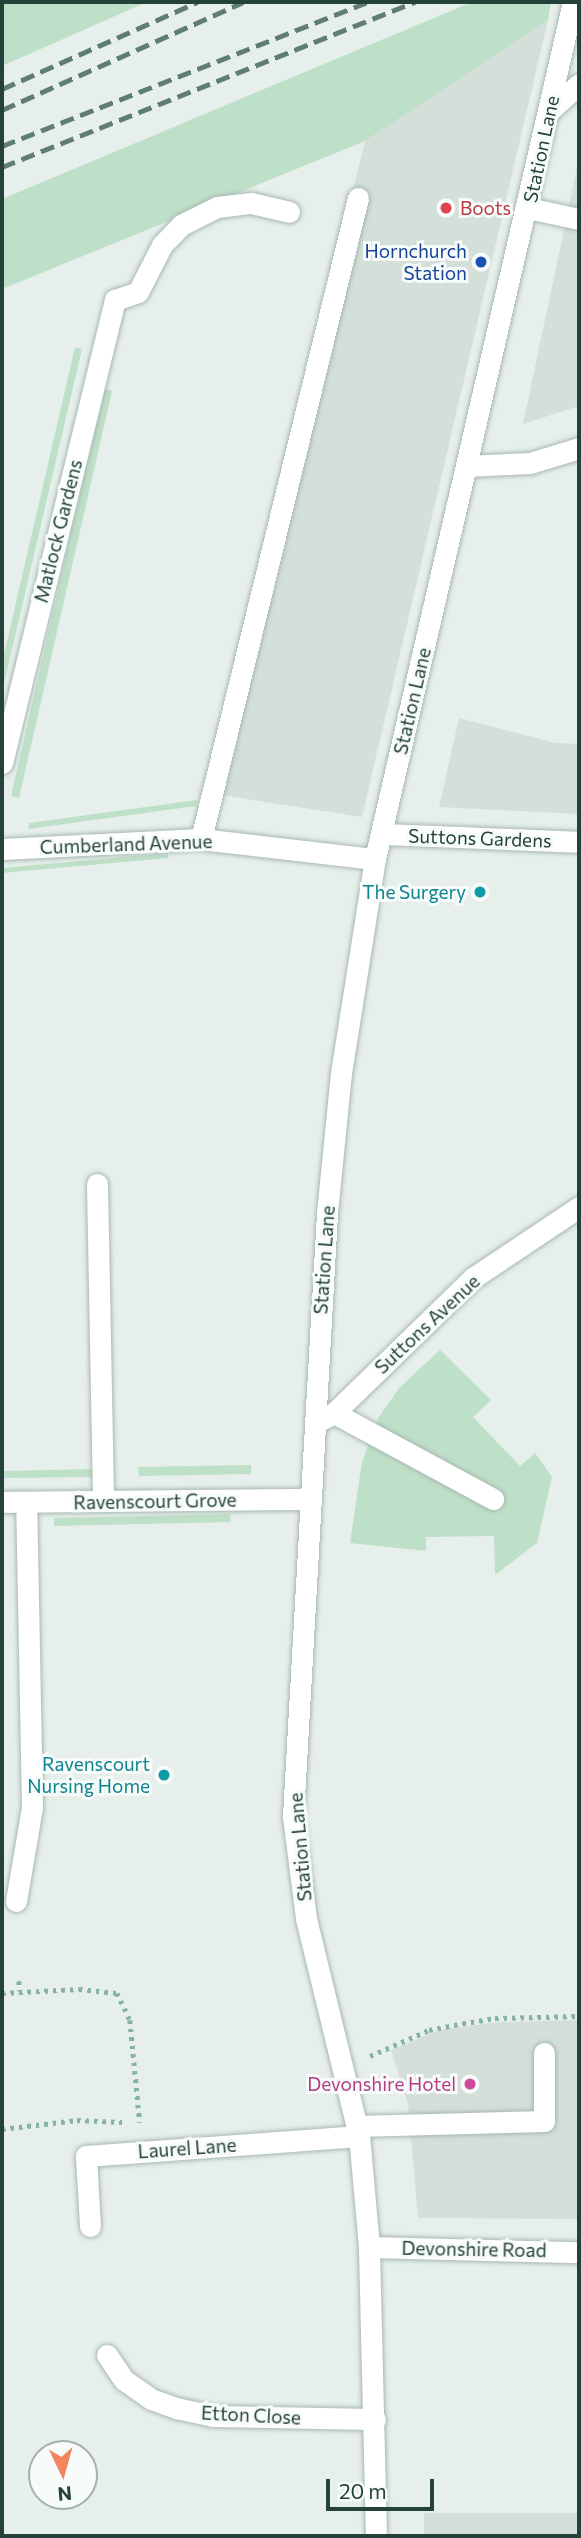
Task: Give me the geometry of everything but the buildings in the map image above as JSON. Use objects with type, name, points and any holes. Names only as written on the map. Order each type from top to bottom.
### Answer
[{"type":"street","name":"Station Lane","points":[[376,2536],[369,2247],[358,2131],[306,1919],[293,1816],[308,1499],[324,1418],[327,1213],[341,1073],[375,859],[528,208],[573,2]]},
{"type":"street","points":[[549,111],[579,84]]},
{"type":"street","points":[[201,839],[358,198]]},
{"type":"street","name":"Matlock Gardens","points":[[2,763],[115,300],[138,292],[162,245],[181,225],[217,206],[251,203],[289,212]]},
{"type":"street","points":[[528,208],[579,219]]},
{"type":"street","points":[[466,466],[530,463],[579,448]]},
{"type":"street","name":"Suttons Gardens","points":[[382,834],[579,842]]},
{"type":"street","name":"Cumberland Avenue","points":[[2,849],[201,839],[375,859]]},
{"type":"street","points":[[97,1184],[103,1501]]},
{"type":"street","name":"Suttons Avenue","points":[[324,1418],[473,1278],[579,1207]]},
{"type":"street","points":[[324,1418],[493,1499]]},
{"type":"street","name":"Ravenscourt Grove","points":[[2,1502],[308,1499]]},
{"type":"street","points":[[16,1902],[32,1807],[26,1502]]},
{"type":"street","points":[[358,2131],[544,2121],[544,2053]]},
{"type":"street","name":"Laurel Lane","points":[[90,2226],[86,2156],[358,2131]]},
{"type":"street","name":"Devonshire Road","points":[[369,2247],[579,2252]]},
{"type":"street","name":"Etton Close","points":[[107,2354],[124,2380],[151,2399],[176,2408],[213,2416],[375,2419]]},
{"type":"path","points":[[19,1981],[20,1991]]},
{"type":"path","points":[[2,1993],[79,1989],[117,1993],[130,2020],[141,2123],[77,2120],[2,2129]]},
{"type":"path","points":[[343,2070],[429,2030],[495,2018],[579,2016]]},
{"type":"shaded area","points":[[548,20],[362,817],[202,792],[365,141]]},
{"type":"shaded area","points":[[579,155],[579,406],[523,424],[576,173]]},
{"type":"shaded area","points":[[459,718],[556,743],[579,744],[579,814],[439,807]]},
{"type":"shaded area","points":[[579,2020],[579,2219],[418,2218],[408,2104],[391,2050],[440,2030],[498,2022]]},
{"type":"shaded area","points":[[424,2513],[579,2513],[579,2536],[424,2536]]},
{"type":"green space","points":[[2,2],[147,2],[2,66]]},
{"type":"green space","points":[[472,2],[551,2],[548,20],[365,141],[2,289],[2,199]]},
{"type":"green space","points":[[75,347],[82,349],[2,692],[2,663]]},
{"type":"green space","points":[[104,389],[112,391],[19,798],[11,796]]},
{"type":"green space","points":[[197,800],[196,806],[28,829],[29,823]]},
{"type":"green space","points":[[168,853],[168,858],[2,873],[2,868]]},
{"type":"green space","points":[[440,1350],[491,1400],[473,1417],[520,1466],[535,1453],[552,1477],[537,1543],[495,1575],[494,1536],[426,1537],[426,1551],[350,1543],[362,1462],[379,1417],[399,1388]]},
{"type":"green space","points":[[251,1465],[251,1474],[139,1476],[138,1467]]},
{"type":"green space","points":[[95,1469],[95,1477],[2,1478],[2,1471]]},
{"type":"green space","points":[[230,1514],[231,1522],[54,1526],[54,1518]]},
{"type":"railway","points":[[2,89],[197,2]]},
{"type":"railway","points":[[2,110],[243,2]]},
{"type":"railway","points":[[2,146],[368,2]]},
{"type":"railway","points":[[2,167],[415,2]]},
{"type":"place","name":"Boots","points":[[446,208]]},
{"type":"place","name":"Hornchurch Station","points":[[481,262]]},
{"type":"place","name":"The Surgery","points":[[480,892]]},
{"type":"place","name":"Ravenscourt Nursing Home","points":[[164,1775]]},
{"type":"place","name":"Devonshire Hotel","points":[[470,2084]]}]
